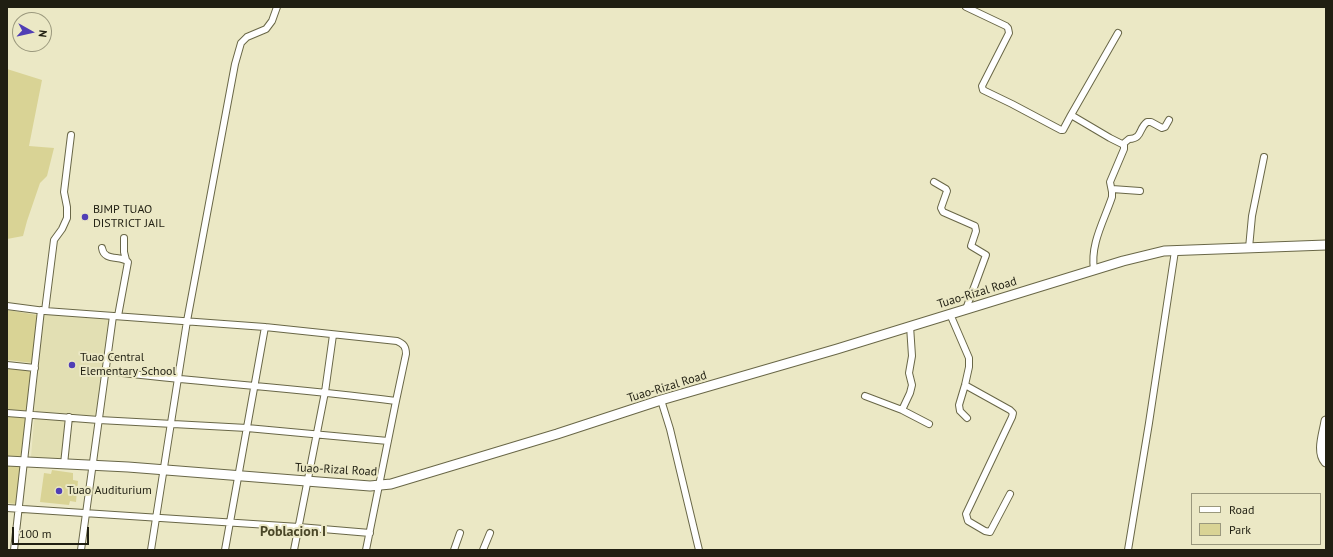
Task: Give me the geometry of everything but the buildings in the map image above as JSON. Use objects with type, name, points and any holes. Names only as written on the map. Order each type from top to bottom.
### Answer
[{"type":"main road","name":"Tuao-Rizal Road","points":[[7,461],[93,465],[361,486],[380,486],[557,434],[661,400],[837,349],[1147,255],[1175,251],[1321,245]]},
{"type":"main road","points":[[1326,421],[1322,450],[1322,456],[1326,462]]},
{"type":"street","points":[[151,550],[162,470],[187,321],[218,149],[239,47],[247,37],[266,29],[269,26],[277,7]]},
{"type":"street","points":[[966,7],[1006,26],[1009,30],[1002,48],[982,85],[982,89],[1061,130],[1063,130],[1118,33]]},
{"type":"street","points":[[1071,115],[1123,144]]},
{"type":"street","points":[[1123,144],[1129,139],[1139,136],[1143,126],[1147,122],[1151,122],[1162,128],[1165,127],[1169,120]]},
{"type":"street","points":[[14,550],[29,414],[54,240],[62,229],[67,218],[67,207],[64,192],[71,135]]},
{"type":"street","points":[[1094,270],[1094,254],[1098,234],[1112,197],[1110,182],[1124,149],[1123,144]]},
{"type":"street","points":[[1249,248],[1252,216],[1264,156]]},
{"type":"street","points":[[934,182],[946,189],[946,197],[941,208],[943,212],[975,226],[976,231],[971,246],[986,255],[966,309]]},
{"type":"street","points":[[1112,189],[1140,191]]},
{"type":"street","points":[[81,550],[106,371],[116,316],[128,264],[124,249],[124,238]]},
{"type":"street","points":[[102,248],[104,254],[109,257],[126,260]]},
{"type":"street","points":[[1128,550],[1175,251]]},
{"type":"street","points":[[7,306],[43,311],[265,327],[397,341],[404,345],[406,354],[366,550]]},
{"type":"street","points":[[950,314],[969,358],[969,367],[959,408],[962,414],[967,418]]},
{"type":"street","points":[[902,410],[912,385],[909,373],[912,356],[910,326]]},
{"type":"street","points":[[225,550],[265,327]]},
{"type":"street","points":[[294,550],[325,392],[333,335]]},
{"type":"street","points":[[7,365],[35,368]]},
{"type":"street","points":[[106,371],[177,380],[255,385],[396,401]]},
{"type":"street","points":[[965,385],[1013,413],[966,514],[968,521],[985,531],[990,532],[1010,494]]},
{"type":"street","points":[[866,396],[902,410],[929,424]]},
{"type":"street","points":[[661,400],[681,470],[699,550]]},
{"type":"street","points":[[7,412],[99,420],[247,428],[388,441]]},
{"type":"street","points":[[64,464],[69,417]]},
{"type":"street","points":[[7,508],[370,533]]},
{"type":"street","points":[[454,550],[460,533]]},
{"type":"street","points":[[483,550],[490,533]]},
{"type":"shaded area","name":"Tuao Central Elementary School","points":[[44,313],[112,318],[97,416],[34,411]]},
{"type":"shaded area","points":[[36,418],[66,420],[63,456],[59,459],[31,457],[34,421]]},
{"type":"green space","points":[[7,69],[42,80],[29,146],[54,148],[47,176],[40,183],[23,236],[7,239]]},
{"type":"green space","points":[[7,310],[38,315],[33,363],[7,360]]},
{"type":"green space","points":[[7,367],[32,370],[28,411],[7,410]]},
{"type":"green space","points":[[7,415],[27,416],[22,455],[18,457],[7,456]]},
{"type":"green space","points":[[7,466],[20,466],[16,504],[7,503]]},
{"type":"green space","name":"Tuao Auditurium","points":[[52,470],[73,473],[73,480],[78,481],[76,502],[70,501],[69,505],[40,502],[44,473],[51,474]]},
{"type":"place","name":"BJMP TUAO DISTRICT JAIL","points":[[85,217]]},
{"type":"place","name":"Tuao Central Elementary School","points":[[72,365]]},
{"type":"place","name":"Tuao Auditurium","points":[[59,491]]},
{"type":"district","name":"Poblacion I","points":[[293,532]]}]
